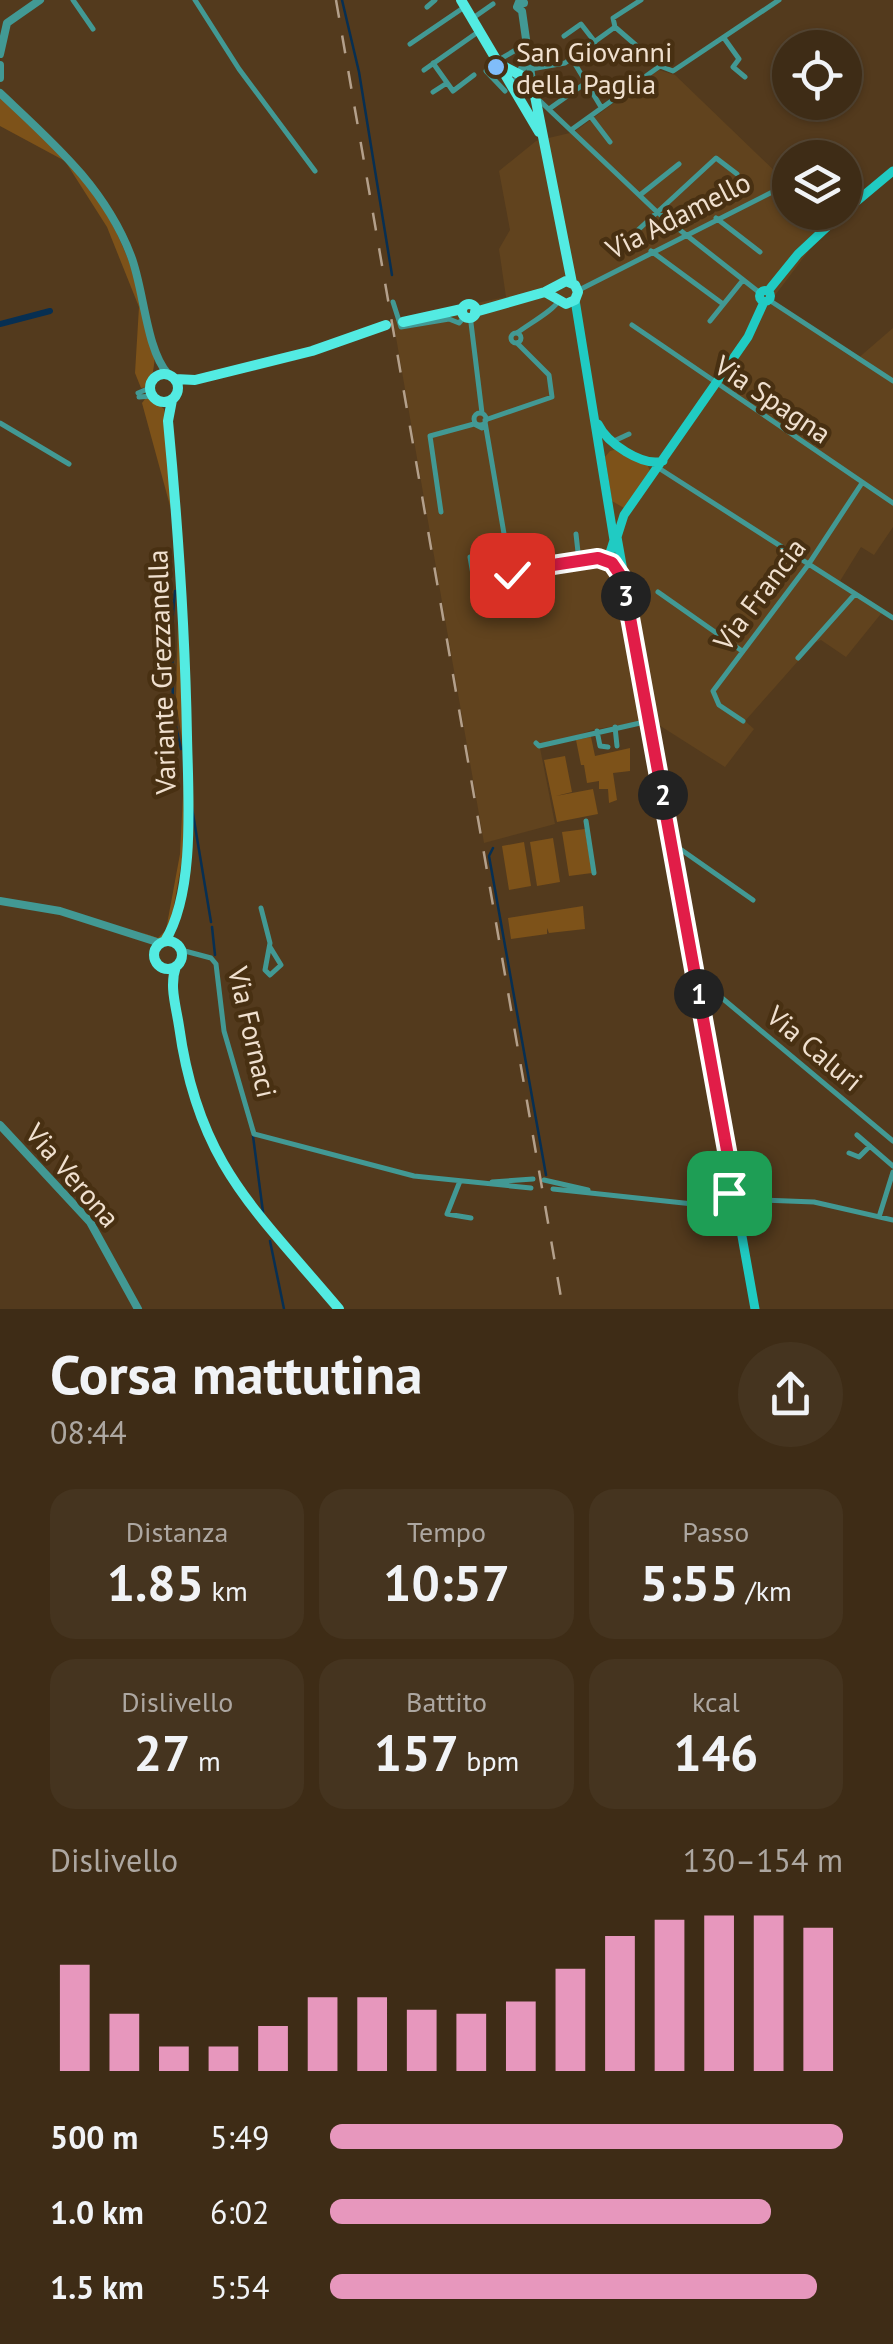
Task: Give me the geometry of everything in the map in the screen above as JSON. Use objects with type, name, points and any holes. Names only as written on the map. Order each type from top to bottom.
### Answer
[{"type":"main road","points":[[463,3],[527,87],[544,142],[567,270],[566,291],[576,315],[602,461],[614,540],[611,556],[623,579],[694,967],[703,988],[732,1178],[731,1203],[742,1230],[756,1309]]},
{"type":"main road","points":[[510,89],[527,87]]},
{"type":"main road","points":[[510,89],[527,87]]},
{"type":"main road","points":[[862,197],[893,171]]},
{"type":"main road","points":[[623,579],[611,556],[618,528],[748,337],[766,296],[818,230]]},
{"type":"main road","points":[[403,322],[469,313],[566,291]]},
{"type":"main road","points":[[164,388],[328,347],[386,325]]},
{"type":"main road","name":"Variante Grezzanella","points":[[164,388],[182,570],[188,748],[188,828],[171,951],[190,1088],[216,1154],[236,1188],[339,1309]]},
{"type":"main road","points":[[593,410],[600,429],[616,443],[658,465]]},
{"type":"main road","points":[[602,461],[616,443]]},
{"type":"main road","points":[[608,501],[618,510],[630,507]]},
{"type":"main road","points":[[163,968],[171,951]]},
{"type":"main road","name":"Variante Grezzanella","points":[[171,951],[155,960],[173,987]]},
{"type":"street","points":[[0,52],[8,22],[40,0]]},
{"type":"street","points":[[74,0],[94,29]]},
{"type":"street","points":[[195,0],[239,69],[314,172]]},
{"type":"street","points":[[427,6],[436,0]]},
{"type":"street","points":[[641,0],[614,18],[615,27],[660,66],[673,71],[779,0]]},
{"type":"street","points":[[410,44],[463,3]]},
{"type":"street","points":[[521,3],[527,87]]},
{"type":"street","points":[[472,18],[492,4]]},
{"type":"street","points":[[564,36],[581,24],[594,42]]},
{"type":"street","points":[[615,27],[572,58],[552,66],[527,87],[525,92],[510,89],[486,72],[490,64],[527,87],[684,234],[743,280],[893,382]]},
{"type":"street","points":[[424,70],[481,31]]},
{"type":"street","points":[[724,38],[739,59],[733,67],[745,78]]},
{"type":"street","points":[[526,48],[527,87]]},
{"type":"street","points":[[572,58],[602,108]]},
{"type":"street","points":[[434,63],[453,91],[474,75]]},
{"type":"street","points":[[0,66],[1,88]]},
{"type":"street","points":[[571,130],[660,66]]},
{"type":"street","points":[[510,89],[586,82]]},
{"type":"street","points":[[433,92],[448,83]]},
{"type":"street","name":"Variante Grezzanella","points":[[1,88],[71,160],[109,210],[136,269],[164,388]]},
{"type":"street","points":[[590,116],[610,142]]},
{"type":"street","points":[[625,242],[716,158],[738,174]]},
{"type":"street","points":[[640,195],[680,164]]},
{"type":"street","name":"Via Adamello","points":[[481,420],[552,397],[550,377],[521,336],[556,308],[566,291],[772,192]]},
{"type":"street","points":[[716,218],[760,252]]},
{"type":"street","points":[[652,251],[723,304]]},
{"type":"street","points":[[710,322],[743,280]]},
{"type":"street","points":[[393,302],[401,327],[449,319],[459,323],[469,313]]},
{"type":"street","points":[[469,313],[481,420],[510,571]]},
{"type":"street","name":"Via Spagna","points":[[632,325],[893,503]]},
{"type":"street","points":[[139,395],[164,388]]},
{"type":"street","points":[[442,512],[429,439],[481,420]]},
{"type":"street","points":[[0,423],[69,464]]},
{"type":"street","points":[[616,443],[629,434]]},
{"type":"street","points":[[658,465],[893,618]]},
{"type":"street","name":"Via Francia","points":[[743,722],[719,705],[713,691],[808,565],[862,483]]},
{"type":"street","points":[[576,534],[579,561]]},
{"type":"street","points":[[474,578],[611,556]]},
{"type":"street","points":[[470,557],[476,592]]},
{"type":"street","points":[[658,592],[742,651]]},
{"type":"street","points":[[798,658],[855,594]]},
{"type":"street","points":[[536,743],[540,746],[596,730],[649,721]]},
{"type":"street","points":[[615,727],[617,746]]},
{"type":"street","points":[[596,730],[600,746],[608,747]]},
{"type":"street","points":[[586,821],[594,873]]},
{"type":"street","points":[[671,842],[753,900]]},
{"type":"street","points":[[0,901],[60,911],[171,951]]},
{"type":"street","points":[[260,908],[270,947],[281,966],[270,975],[265,970],[270,947]]},
{"type":"street","name":"Via Fornaci","points":[[171,951],[211,958],[216,964],[226,1042],[254,1134],[414,1176],[460,1180]]},
{"type":"street","name":"Via Caluri","points":[[703,988],[893,1141]]},
{"type":"street","name":"Via Verona","points":[[0,1125],[90,1222],[138,1309]]},
{"type":"street","points":[[856,1135],[893,1169],[879,1217]]},
{"type":"street","points":[[849,1153],[859,1158],[870,1146]]},
{"type":"street","points":[[486,1183],[533,1179]]},
{"type":"street","points":[[471,1218],[447,1214],[460,1180],[530,1188]]},
{"type":"street","points":[[544,1180],[605,1194]]},
{"type":"street","points":[[553,1189],[731,1203],[763,1197],[814,1202],[893,1220]]},
{"type":"shaded area","points":[[659,70],[675,75],[772,168],[772,230],[824,230],[770,302],[856,360],[893,328],[893,527],[874,555],[861,547],[840,581],[884,610],[846,657],[821,640],[814,643],[745,721],[754,729],[725,767],[651,720],[592,730],[540,748],[555,824],[484,843],[393,320],[506,297],[499,249],[510,230],[499,171],[536,141],[574,132]]},
{"type":"shaded area","points":[[0,94],[50,142],[90,188],[120,240],[152,338],[155,355],[149,387],[141,388],[135,373],[139,307],[107,227],[65,161],[0,126]]},
{"type":"shaded area","points":[[148,395],[164,409],[174,522],[142,403]]},
{"type":"shaded area","points":[[618,449],[647,464],[651,473],[624,508],[612,501],[605,457]]},
{"type":"shaded area","points":[[179,570],[183,622],[185,843],[171,922],[167,935],[159,940],[140,932],[158,938],[166,930],[180,854],[183,746],[176,701]]},
{"type":"shaded area","points":[[591,737],[595,756],[630,748],[630,771],[613,773],[617,800],[609,803],[608,789],[599,789],[599,781],[587,783],[581,765],[576,740]]},
{"type":"shaded area","points":[[565,756],[572,792],[556,796],[593,789],[598,814],[557,822],[544,760]]},
{"type":"shaded area","points":[[585,829],[592,873],[569,876],[562,832]]},
{"type":"shaded area","points":[[553,838],[560,882],[537,886],[530,842]]},
{"type":"shaded area","points":[[524,842],[531,886],[509,890],[502,846]]},
{"type":"shaded area","points":[[583,906],[585,929],[549,933],[547,928],[547,934],[511,939],[508,918]]},
{"type":"waterway","points":[[342,0],[359,72],[392,275]]},
{"type":"waterway","points":[[0,324],[50,311]]},
{"type":"waterway","points":[[172,625],[175,591]]},
{"type":"waterway","points":[[172,629],[173,713],[181,749]]},
{"type":"waterway","points":[[191,802],[211,922]]},
{"type":"waterway","points":[[493,848],[489,856],[546,1175]]},
{"type":"waterway","points":[[212,927],[215,955]]},
{"type":"waterway","points":[[253,1136],[263,1212]]},
{"type":"waterway","points":[[270,1241],[284,1309]]},
{"type":"railway","points":[[336,0],[563,1309]]},
{"type":"place","name":"San Giovanni della Paglia","points":[[496,67]]},
{"type":"route","points":[[512,575],[514,571],[598,558],[612,563],[623,579],[732,1178],[729,1193]]}]
